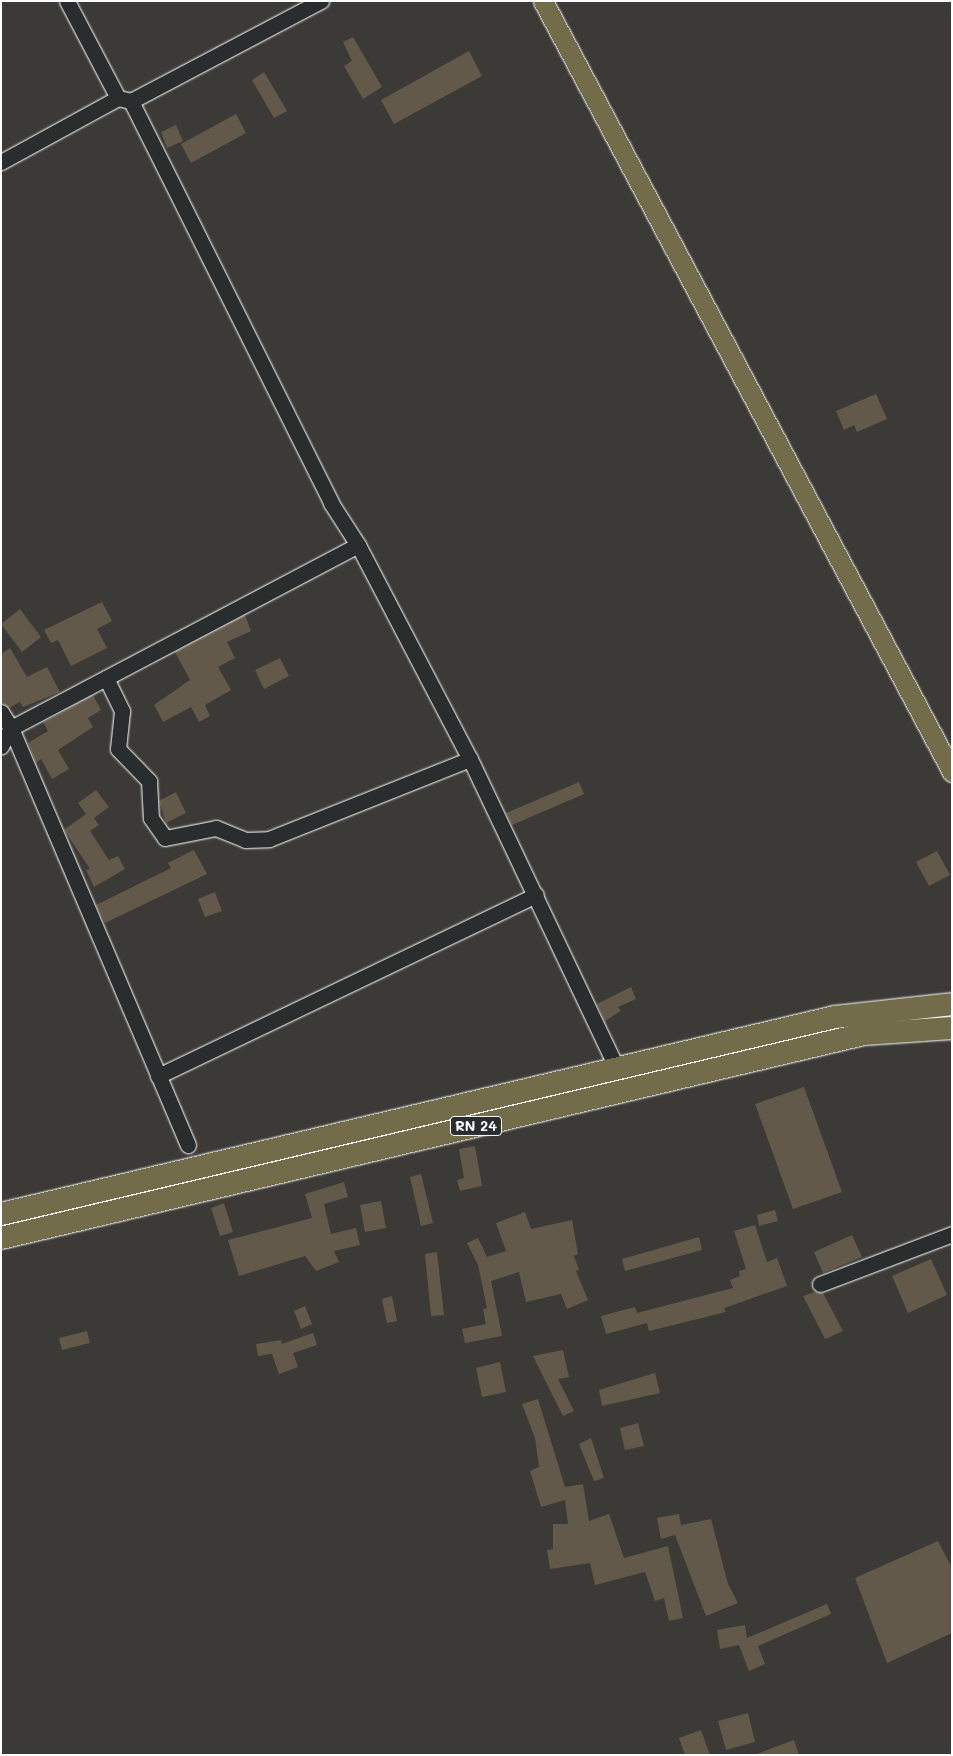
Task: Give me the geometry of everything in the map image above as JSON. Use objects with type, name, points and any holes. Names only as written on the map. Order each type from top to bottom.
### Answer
[{"type":"highway","name":"RN 24","points":[[1,1214],[835,1017],[952,1004]]},
{"type":"highway","name":"RN 24","points":[[1,1238],[864,1034],[952,1028]]},
{"type":"main road","points":[[543,1],[952,772]]},
{"type":"street","points":[[67,1],[124,99],[330,503],[358,545],[470,759],[617,1068]]},
{"type":"street","points":[[1,162],[322,1]]},
{"type":"street","points":[[1,746],[11,728],[358,545]]},
{"type":"street","points":[[106,678],[122,711],[118,749],[149,781],[151,818],[165,838],[216,828],[245,840],[269,839],[470,759]]},
{"type":"street","points":[[1,712],[11,728],[188,1145]]},
{"type":"street","points":[[158,1076],[536,895]]},
{"type":"street","points":[[820,1284],[952,1234]]},
{"type":"building","points":[[353,37],[382,87],[363,99],[344,66],[352,61],[343,42]]},
{"type":"building","points":[[469,51],[482,76],[394,124],[381,100]]},
{"type":"building","points":[[264,72],[287,111],[274,118],[252,80]]},
{"type":"building","points":[[236,114],[246,133],[191,163],[181,144]]},
{"type":"building","points":[[176,125],[183,141],[167,148],[161,132]]},
{"type":"building","points":[[876,394],[887,419],[857,432],[854,425],[844,430],[836,411]]},
{"type":"building","points":[[102,602],[112,621],[97,629],[107,648],[71,666],[58,640],[51,643],[44,630]]},
{"type":"building","points":[[20,609],[41,637],[22,652],[1,624]]},
{"type":"building","points":[[245,615],[251,631],[227,642],[235,658],[218,667],[231,690],[205,705],[210,716],[199,722],[191,707],[163,722],[154,705],[190,680],[175,652]]},
{"type":"building","points":[[10,648],[27,677],[47,667],[60,692],[23,707],[20,702],[9,708],[2,703],[1,654]]},
{"type":"building","points":[[280,658],[289,676],[264,689],[255,670]]},
{"type":"building","points":[[93,695],[101,710],[88,718],[93,727],[58,750],[69,769],[52,779],[41,759],[36,763],[28,743],[48,731],[43,722]]},
{"type":"building","points":[[579,782],[584,794],[512,825],[506,813]]},
{"type":"building","points":[[96,790],[109,807],[94,818],[99,825],[90,831],[109,860],[118,856],[125,869],[94,887],[86,870],[90,869],[64,830],[86,814],[78,803]]},
{"type":"building","points":[[176,792],[186,813],[166,823],[159,801]]},
{"type":"building","points":[[194,850],[207,874],[105,923],[96,905],[171,868],[168,863]]},
{"type":"building","points":[[937,851],[950,875],[929,886],[916,862]]},
{"type":"building","points":[[215,892],[222,911],[205,917],[198,899]]},
{"type":"building","points":[[631,987],[636,999],[618,1007],[621,1011],[605,1021],[597,1004]]},
{"type":"building","points":[[804,1087],[842,1192],[793,1209],[755,1104]]},
{"type":"building","points":[[475,1146],[482,1186],[460,1191],[457,1180],[464,1178],[459,1149]]},
{"type":"building","points":[[421,1174],[433,1223],[421,1226],[410,1177]]},
{"type":"building","points":[[344,1182],[348,1197],[324,1204],[331,1234],[356,1228],[360,1245],[334,1251],[339,1262],[316,1271],[305,1256],[239,1276],[228,1240],[312,1218],[305,1194]]},
{"type":"building","points":[[381,1201],[386,1228],[365,1232],[360,1205]]},
{"type":"building","points":[[224,1203],[233,1232],[220,1236],[211,1208]]},
{"type":"building","points":[[775,1210],[778,1221],[759,1226],[757,1215]]},
{"type":"building","points":[[525,1212],[531,1229],[572,1220],[578,1254],[574,1256],[579,1270],[576,1271],[588,1300],[567,1309],[561,1294],[526,1302],[519,1272],[491,1281],[502,1336],[465,1343],[462,1329],[486,1324],[483,1309],[487,1308],[478,1265],[467,1243],[478,1238],[487,1257],[506,1251],[496,1223]]},
{"type":"building","points":[[755,1225],[767,1262],[777,1258],[787,1286],[724,1308],[726,1312],[649,1331],[647,1323],[606,1334],[601,1316],[635,1307],[637,1313],[733,1288],[730,1280],[740,1276],[739,1271],[746,1269],[734,1231]]},
{"type":"building","points":[[852,1235],[862,1257],[823,1273],[814,1252]]},
{"type":"building","points":[[699,1237],[702,1250],[625,1271],[622,1259]]},
{"type":"building","points":[[437,1252],[444,1315],[431,1316],[425,1254]]},
{"type":"building","points":[[931,1259],[947,1295],[908,1313],[892,1276]]},
{"type":"building","points":[[815,1292],[823,1293],[843,1331],[825,1339],[803,1296]]},
{"type":"building","points":[[392,1296],[397,1321],[387,1323],[382,1299]]},
{"type":"building","points":[[305,1306],[312,1324],[301,1329],[294,1311]]},
{"type":"building","points":[[87,1331],[90,1343],[62,1350],[59,1338]]},
{"type":"building","points":[[313,1333],[317,1345],[293,1353],[298,1367],[279,1374],[272,1354],[258,1356],[256,1344],[281,1340],[282,1344]]},
{"type":"building","points":[[563,1350],[569,1377],[558,1379],[574,1411],[563,1416],[533,1356]]},
{"type":"building","points":[[500,1362],[506,1392],[482,1397],[476,1368]]},
{"type":"building","points":[[655,1373],[660,1393],[602,1406],[599,1390]]},
{"type":"building","points":[[538,1399],[565,1487],[583,1484],[589,1521],[609,1514],[624,1558],[668,1546],[683,1618],[669,1621],[664,1598],[655,1601],[645,1572],[595,1585],[590,1563],[550,1569],[547,1550],[553,1549],[553,1524],[568,1524],[565,1500],[541,1507],[530,1471],[539,1467],[535,1438],[522,1404]]},
{"type":"building","points":[[638,1423],[644,1446],[625,1450],[620,1428]]},
{"type":"building","points":[[591,1438],[604,1478],[594,1481],[579,1444]]},
{"type":"building","points":[[679,1514],[681,1525],[711,1519],[728,1584],[738,1603],[706,1616],[675,1535],[661,1539],[657,1518]]},
{"type":"building","points":[[938,1541],[952,1568],[952,1633],[887,1663],[855,1578]]},
{"type":"building","points":[[827,1604],[831,1614],[758,1646],[765,1664],[749,1671],[739,1645],[720,1649],[717,1630],[745,1625],[747,1638]]},
{"type":"building","points":[[748,1713],[755,1742],[726,1750],[718,1721]]},
{"type":"building","points":[[701,1730],[710,1755],[685,1755],[679,1738]]},
{"type":"building","points":[[794,1740],[799,1755],[757,1755],[757,1754]]}]
